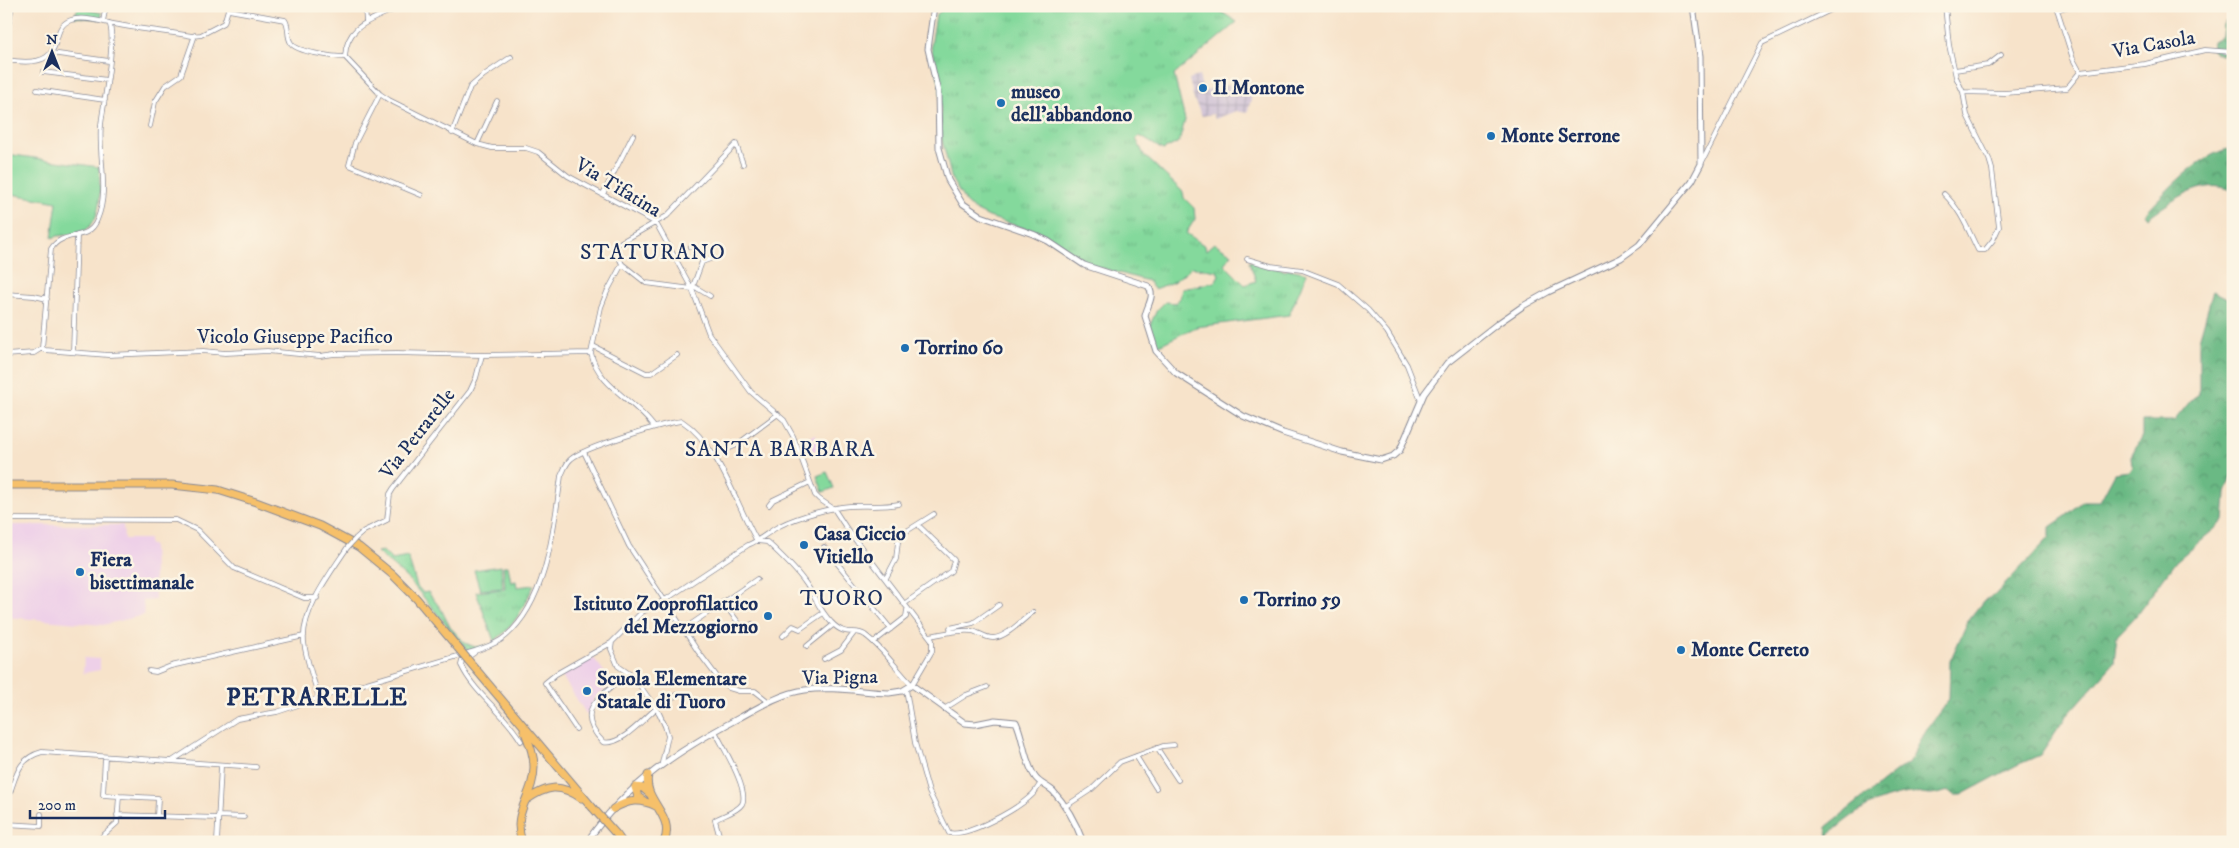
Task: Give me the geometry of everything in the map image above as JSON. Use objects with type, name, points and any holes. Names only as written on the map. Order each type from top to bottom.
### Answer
[{"type":"highway","points":[[6,485],[172,485],[218,490],[320,526],[359,547],[394,575],[416,598],[622,842]]},
{"type":"highway","points":[[520,723],[532,750],[534,768],[526,800],[517,822],[522,842]]},
{"type":"highway","points":[[648,775],[647,786],[650,794],[668,825],[668,834],[664,842]]},
{"type":"highway","points":[[526,800],[543,790],[555,787],[570,790],[590,804]]},
{"type":"highway","points":[[650,794],[642,788],[635,787],[638,797],[656,806]]},
{"type":"highway","points":[[613,809],[623,802],[644,801]]},
{"type":"street","points":[[6,36],[12,6]]},
{"type":"street","points":[[103,21],[106,6]]},
{"type":"street","points":[[364,6],[366,22]]},
{"type":"street","points":[[6,60],[41,61],[51,53],[63,26],[67,22],[76,19],[201,35],[221,25],[226,20],[229,8],[285,20],[290,42],[293,46],[345,57],[348,38],[366,22],[400,6]]},
{"type":"street","points":[[934,6],[928,49],[938,92],[939,148],[948,180],[955,193],[970,210],[981,216],[1033,234],[1084,265],[1148,286],[1152,290],[1152,298],[1145,316],[1156,351],[1176,373],[1243,416],[1283,433],[1342,452],[1381,460],[1387,460],[1400,450],[1429,386],[1447,364],[1497,324],[1548,292],[1622,258],[1639,245],[1692,181],[1762,43],[1839,6]]},
{"type":"street","points":[[1693,6],[1700,56],[1701,164]]},
{"type":"street","points":[[1944,194],[1970,229],[1978,250],[1985,250],[1993,240],[1999,227],[1995,185],[1989,159],[1966,115],[1963,92],[1949,45],[1945,6]]},
{"type":"street","points":[[1963,92],[2005,92],[2070,87],[2080,72],[2073,59],[2056,8],[2069,6]]},
{"type":"street","points":[[6,355],[34,353],[42,348],[51,248],[58,240],[93,228],[97,220],[104,194],[100,140],[110,62],[111,26],[109,23]]},
{"type":"street","points":[[150,126],[155,102],[165,86],[181,74],[196,35]]},
{"type":"street","name":"Via Casola","points":[[2080,72],[2145,64],[2205,50],[2233,52]]},
{"type":"street","points":[[51,53],[110,62]]},
{"type":"street","points":[[1955,70],[1988,65],[2001,55]]},
{"type":"street","name":"Via Tifatina","points":[[345,57],[380,94],[452,133],[492,148],[531,150],[544,155],[556,168],[656,223],[694,288],[709,334],[751,392],[778,414],[794,436],[810,482],[819,499],[834,509],[847,529],[929,636]]},
{"type":"street","points":[[452,133],[470,87],[511,57]]},
{"type":"street","points":[[43,72],[107,80]]},
{"type":"street","points":[[38,90],[105,100]]},
{"type":"street","points":[[380,94],[355,143],[349,164],[421,195]]},
{"type":"street","points":[[478,144],[497,101]]},
{"type":"street","points":[[603,194],[633,135]]},
{"type":"street","points":[[710,296],[694,288],[646,283],[622,264],[616,251],[616,245],[644,227],[656,223],[682,201],[722,156],[736,144],[743,164]]},
{"type":"street","points":[[73,352],[77,235]]},
{"type":"street","points":[[691,247],[697,249],[702,262],[694,288]]},
{"type":"street","points":[[702,262],[713,258],[710,250]]},
{"type":"street","points":[[1247,259],[1270,266],[1302,270],[1338,284],[1368,310],[1387,332],[1407,365],[1421,403]]},
{"type":"street","points":[[622,264],[601,307],[591,353],[599,372],[616,390],[645,415],[654,427]]},
{"type":"street","points":[[6,294],[47,299]]},
{"type":"street","points":[[593,346],[646,373],[651,373],[677,355]]},
{"type":"street","name":"Vicolo Giuseppe Pacifico","points":[[42,348],[45,350],[108,355],[203,351],[225,353],[267,351],[320,356],[397,353],[482,355]]},
{"type":"street","points":[[482,355],[591,353]]},
{"type":"street","name":"Via Petrarelle","points":[[319,698],[304,636],[306,623],[317,598],[347,548],[356,538],[364,531],[388,520],[390,494],[470,391],[476,378],[482,355]]},
{"type":"street","points":[[713,455],[735,446],[778,414]]},
{"type":"street","points":[[172,761],[237,719],[277,712],[475,651],[492,645],[506,636],[523,616],[544,570],[551,547],[561,476],[572,458],[584,452],[654,427],[682,422],[698,433],[713,455],[757,541]]},
{"type":"street","points":[[584,452],[629,546],[684,629],[724,684],[734,690],[755,690],[769,702]]},
{"type":"street","points":[[769,505],[773,500],[810,482]]},
{"type":"street","points":[[576,729],[546,683],[556,674],[612,642],[641,613],[665,600],[748,545],[784,524],[834,509],[863,505],[884,507],[899,504]]},
{"type":"street","points":[[886,578],[896,559],[898,542],[902,534],[934,514]]},
{"type":"street","points":[[6,518],[176,520],[197,530],[234,568],[304,598],[317,598]]},
{"type":"street","points":[[904,604],[951,570],[955,563],[920,527]]},
{"type":"street","points":[[757,541],[768,542],[804,580],[823,613],[834,625],[847,633],[861,633],[874,642],[912,685],[944,709],[965,723],[974,724],[995,720],[1016,722],[1025,755],[1040,784],[1052,790],[1066,806],[1083,842]]},
{"type":"street","points":[[824,547],[891,629]]},
{"type":"street","points":[[684,629],[757,579]]},
{"type":"street","points":[[723,602],[744,630],[752,624]]},
{"type":"street","points":[[951,632],[950,628],[973,623],[999,605]]},
{"type":"street","points":[[874,642],[906,617],[907,609]]},
{"type":"street","points":[[912,685],[932,651],[932,640],[929,636],[973,631],[989,638],[995,638],[1033,612]]},
{"type":"street","points":[[783,636],[793,626],[800,629],[823,613]]},
{"type":"street","points":[[807,646],[834,625]]},
{"type":"street","points":[[824,660],[850,641],[854,633]]},
{"type":"street","points":[[149,671],[156,672],[171,666],[304,636]]},
{"type":"street","points":[[612,642],[611,650],[618,666],[634,677],[665,726],[668,736],[662,763]]},
{"type":"street","points":[[475,651],[462,661],[461,665],[464,672],[477,691],[500,714],[520,741]]},
{"type":"street","points":[[628,673],[595,700],[592,706],[591,721],[599,738],[608,743],[614,742],[642,723],[656,709],[676,696]]},
{"type":"street","name":"Via Pigna","points":[[587,842],[613,809],[662,763],[715,731],[769,702],[804,690],[889,693],[906,689],[912,685]]},
{"type":"street","points":[[944,709],[966,696],[987,687]]},
{"type":"street","points":[[906,689],[915,743],[929,792],[949,833],[962,832],[992,820],[1032,795],[1040,784]]},
{"type":"street","points":[[715,731],[738,776],[744,798],[741,805],[715,820],[721,842]]},
{"type":"street","points":[[1066,806],[1092,789],[1120,762],[1157,748],[1174,745]]},
{"type":"street","points":[[1157,748],[1178,780]]},
{"type":"street","points":[[6,803],[24,761],[42,752],[256,767]]},
{"type":"street","points":[[105,756],[103,795],[158,798],[157,816]]},
{"type":"street","points":[[1136,756],[1156,788]]},
{"type":"street","points":[[216,842],[221,766]]},
{"type":"street","points":[[96,842],[117,823],[119,796]]},
{"type":"street","points":[[6,824],[41,826],[41,814]]},
{"type":"street","points":[[118,815],[244,817]]},
{"type":"shaded area","points":[[1199,76],[1203,91],[1218,86],[1252,83],[1251,100],[1247,113],[1236,111],[1215,119],[1213,114],[1202,116],[1194,100],[1189,79]]},
{"type":"shaded area","points":[[816,434],[820,450],[804,453],[800,443],[801,438]]},
{"type":"shaded area","name":"Fiera bisettimanale","points":[[6,525],[123,525],[124,539],[149,539],[149,545],[153,545],[155,600],[143,601],[144,615],[103,625],[6,617]]},
{"type":"shaded area","name":"Scuola Elementare Statale di Tuoro","points":[[593,657],[612,682],[595,698],[587,715],[561,675]]},
{"type":"shaded area","points":[[84,658],[100,659],[100,670],[83,673]]},
{"type":"green space","points":[[947,6],[1212,6],[1237,22],[1174,75],[1185,120],[1179,142],[1163,150],[1140,136],[1136,139],[1144,155],[1183,192],[1184,198],[1194,208],[1195,219],[1186,233],[1205,246],[1206,250],[1214,243],[1232,254],[1224,264],[1245,285],[1256,281],[1249,261],[1280,268],[1285,271],[1289,269],[1307,273],[1289,315],[1196,327],[1157,346],[1149,327],[1157,310],[1165,302],[1176,303],[1180,298],[1182,289],[1215,282],[1219,275],[1217,271],[1192,267],[1173,282],[1154,289],[1148,281],[1098,267],[1078,258],[1040,233],[989,217],[966,203],[952,180],[941,136],[940,86],[931,46],[936,15]]},
{"type":"green space","points":[[78,8],[102,13],[101,19],[74,17]]},
{"type":"green space","points":[[2227,21],[2233,22],[2233,54],[2220,55],[2212,50],[2213,41],[2222,36],[2223,24]]},
{"type":"green space","points":[[2233,148],[2233,191],[2222,187],[2199,189],[2177,198],[2147,218],[2144,214],[2184,174],[2208,157],[2220,151]]},
{"type":"green space","points":[[6,154],[99,167],[99,205],[93,223],[79,233],[52,238],[57,202],[6,193]]},
{"type":"green space","points":[[2213,291],[2233,301],[2233,473],[2226,493],[2224,521],[2176,561],[2135,617],[2117,636],[2114,663],[2065,718],[2040,755],[1961,795],[1955,795],[1949,791],[1935,795],[1910,793],[1886,798],[1855,814],[1828,836],[1826,827],[1899,769],[1909,764],[1926,730],[1949,699],[1950,661],[1969,619],[1984,600],[1994,596],[2050,537],[2050,527],[2083,501],[2100,501],[2115,473],[2129,471],[2132,467],[2131,456],[2142,436],[2142,421],[2174,421],[2192,399],[2199,394],[2199,340]]},
{"type":"green space","points":[[827,472],[834,488],[823,492],[817,476]]},
{"type":"green space","points":[[383,551],[392,560],[408,557],[417,586],[423,593],[428,592],[441,609],[450,627],[465,643],[475,647],[489,645],[468,651],[410,581],[377,552]]},
{"type":"green space","points":[[501,566],[503,588],[480,590],[474,570]]},
{"type":"green space","points":[[503,566],[508,566],[511,582],[516,581],[517,587],[534,585],[513,623],[494,641],[476,592],[505,589]]},
{"type":"waterway","points":[[2222,42],[2233,34]]},
{"type":"place","name":"Il Montone","points":[[1203,88]]},
{"type":"place","name":"museo dell'abbandono","points":[[1001,103]]},
{"type":"place","name":"Monte Serrone","points":[[1491,136]]},
{"type":"place","name":"Torrino 60","points":[[905,348]]},
{"type":"place","name":"Casa Ciccio Vitiello","points":[[804,545]]},
{"type":"place","name":"Fiera bisettimanale","points":[[80,572]]},
{"type":"place","name":"Torrino 59","points":[[1244,600]]},
{"type":"place","name":"Istituto Zooprofilattico del Mezzogiorno","points":[[768,616]]},
{"type":"place","name":"Monte Cerreto","points":[[1681,650]]},
{"type":"place","name":"Scuola Elementare Statale di Tuoro","points":[[587,691]]},
{"type":"district","name":"STATURANO","points":[[653,252]]},
{"type":"district","name":"SANTA BARBARA","points":[[780,449]]},
{"type":"district","name":"TUORO","points":[[842,598]]},
{"type":"district","name":"PETRARELLE","points":[[317,697]]}]
